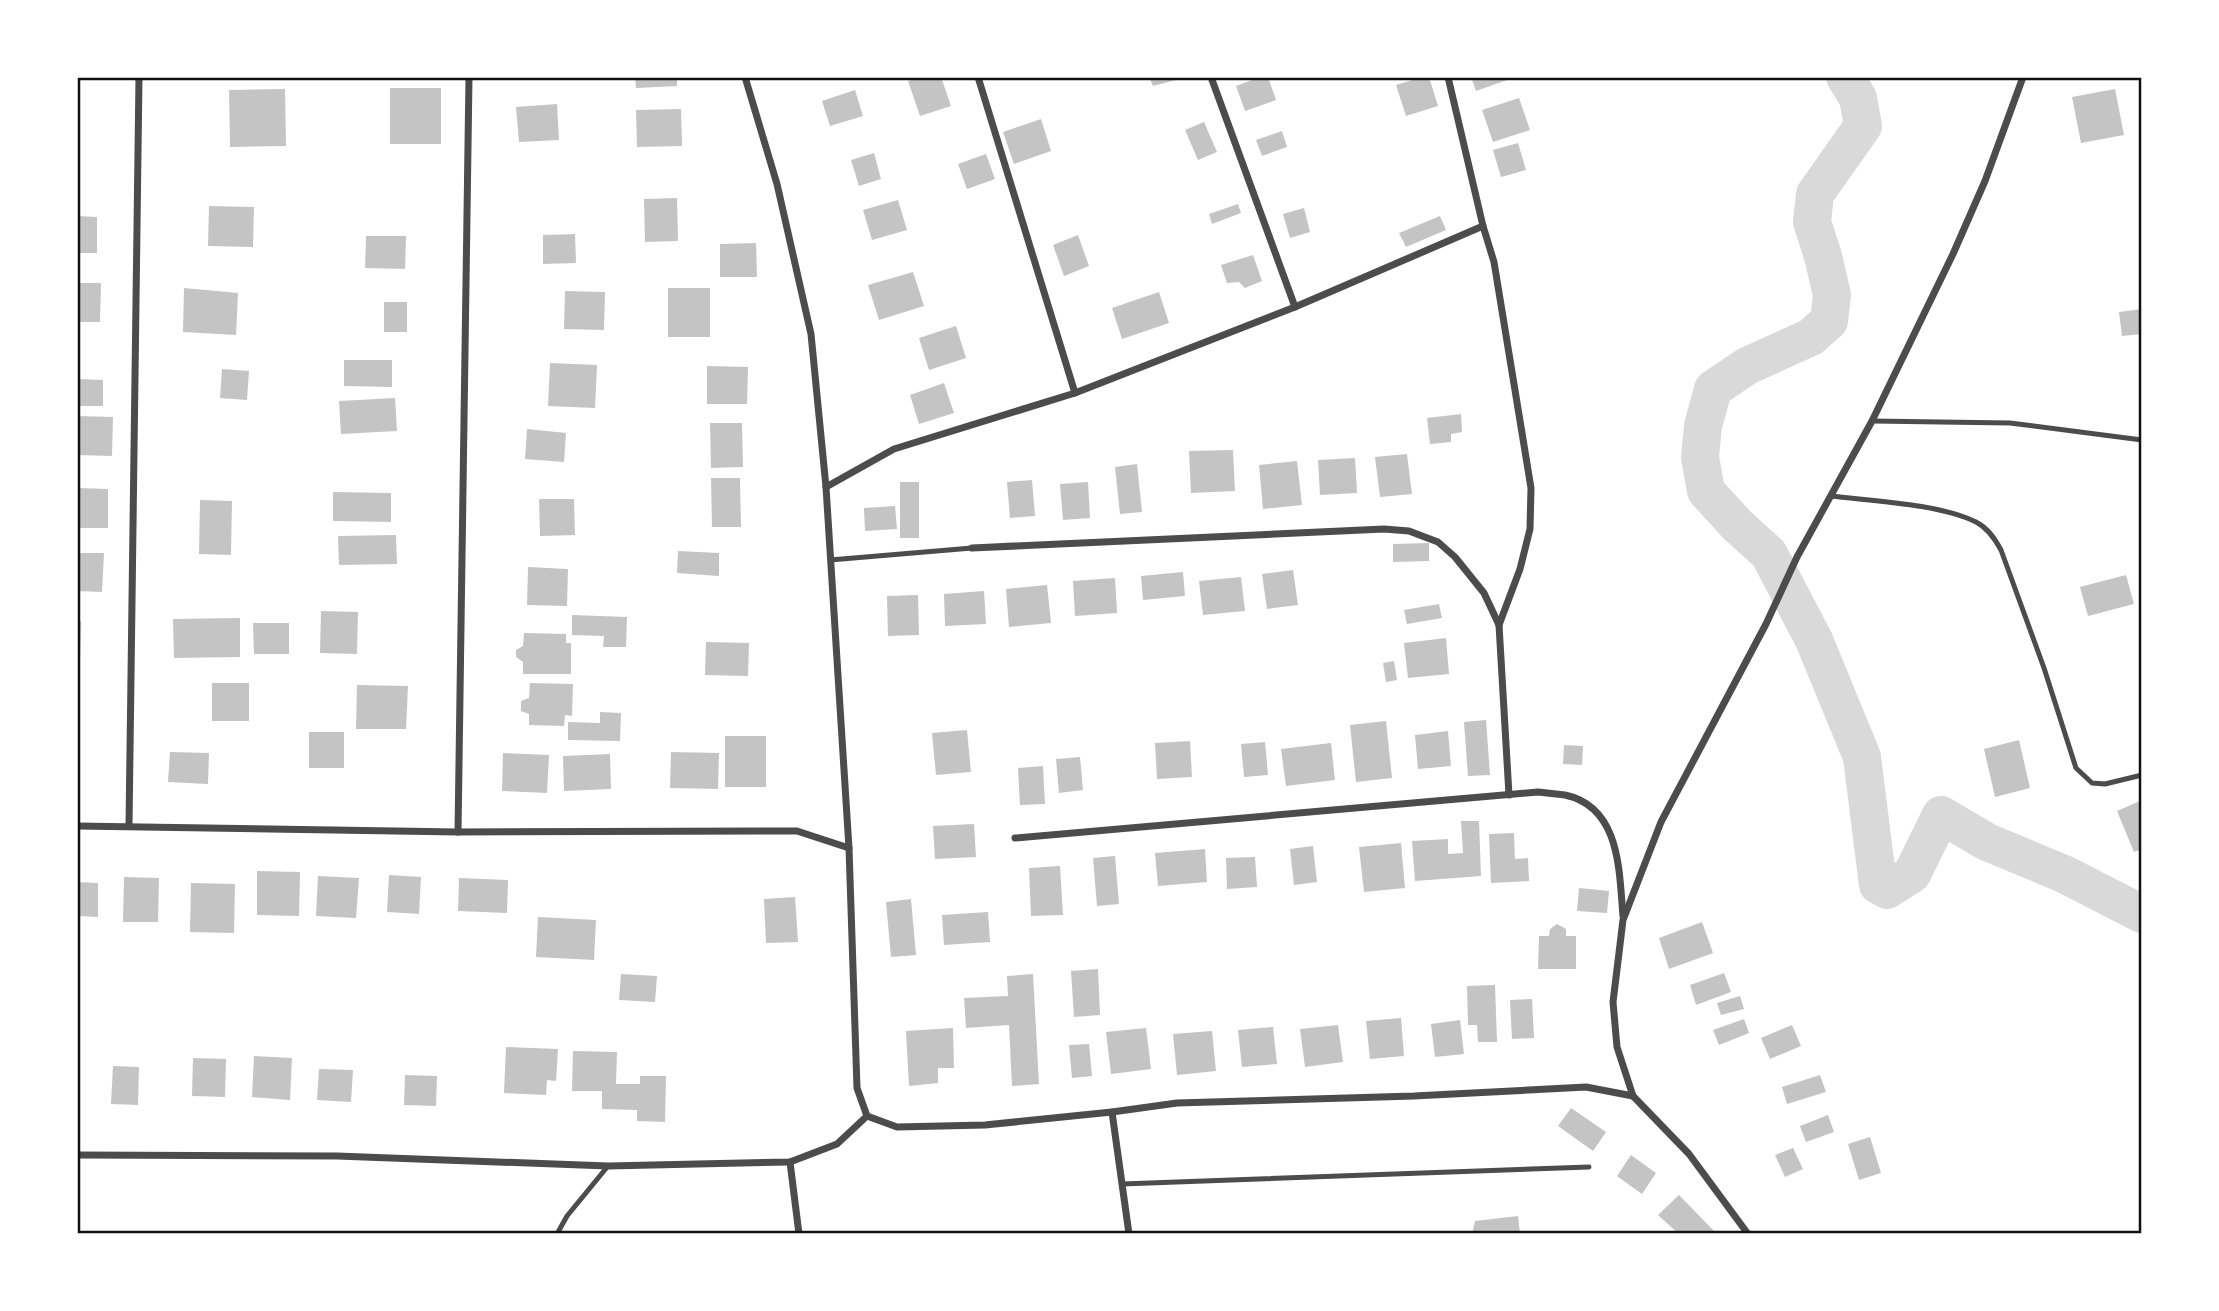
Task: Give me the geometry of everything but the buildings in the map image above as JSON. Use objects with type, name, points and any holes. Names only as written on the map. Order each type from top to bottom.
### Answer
[{"type":"street","points":[[129,826],[139,77]]},
{"type":"street","points":[[458,832],[469,77]]},
{"type":"street","points":[[745,77],[777,184],[811,334],[826,487],[849,848],[857,1088],[867,1116]]},
{"type":"street","points":[[978,77],[1075,393]]},
{"type":"street","points":[[1211,77],[1295,307]]},
{"type":"street","points":[[1448,77],[1494,262],[1531,488],[1530,529],[1520,569],[1499,625]]},
{"type":"street","points":[[1623,920],[1661,822],[1766,624],[1797,557],[1872,421],[1986,181],[2023,77]]},
{"type":"street","points":[[826,487],[894,449],[1075,393],[1295,307],[1483,226]]},
{"type":"street","points":[[972,548],[1384,528],[1409,531],[1438,542],[1455,557],[1484,593],[1499,625],[1509,795]]},
{"type":"street","points":[[1015,838],[1538,792],[1567,796],[1594,809],[1612,834],[1619,868],[1623,920],[1612,1002],[1617,1047],[1633,1096],[1689,1154],[1748,1234]]},
{"type":"street","points":[[77,826],[458,832],[797,831],[849,848]]},
{"type":"street","points":[[867,1116],[897,1127],[985,1125],[1177,1103],[1414,1096],[1573,1087],[1633,1096]]},
{"type":"street","points":[[1112,1112],[1129,1234]]},
{"type":"street","points":[[77,1155],[338,1156],[608,1166],[790,1162],[837,1144],[867,1116]]},
{"type":"street","points":[[790,1162],[799,1234]]},
{"type":"lane","points":[[1872,421],[2010,423],[2142,440]]},
{"type":"lane","points":[[1831,496],[1943,511],[1978,523],[1993,536],[2001,550],[2044,668],[2076,768],[2092,783],[2105,784],[2142,775]]},
{"type":"lane","points":[[830,560],[972,548]]},
{"type":"lane","points":[[556,1234],[608,1166]]},
{"type":"lane","points":[[1122,1184],[1589,1167]]},
{"type":"waterway","points":[[1845,77],[1858,98],[1863,126],[1815,194],[1812,222],[1832,295],[1829,321],[1811,337],[1747,366],[1713,389],[1703,426],[1700,457],[1706,491],[1737,525],[1769,554],[1814,640],[1862,757],[1878,885],[1887,890],[1912,874],[1941,815],[1987,842],[2064,874],[2142,914]]}]
